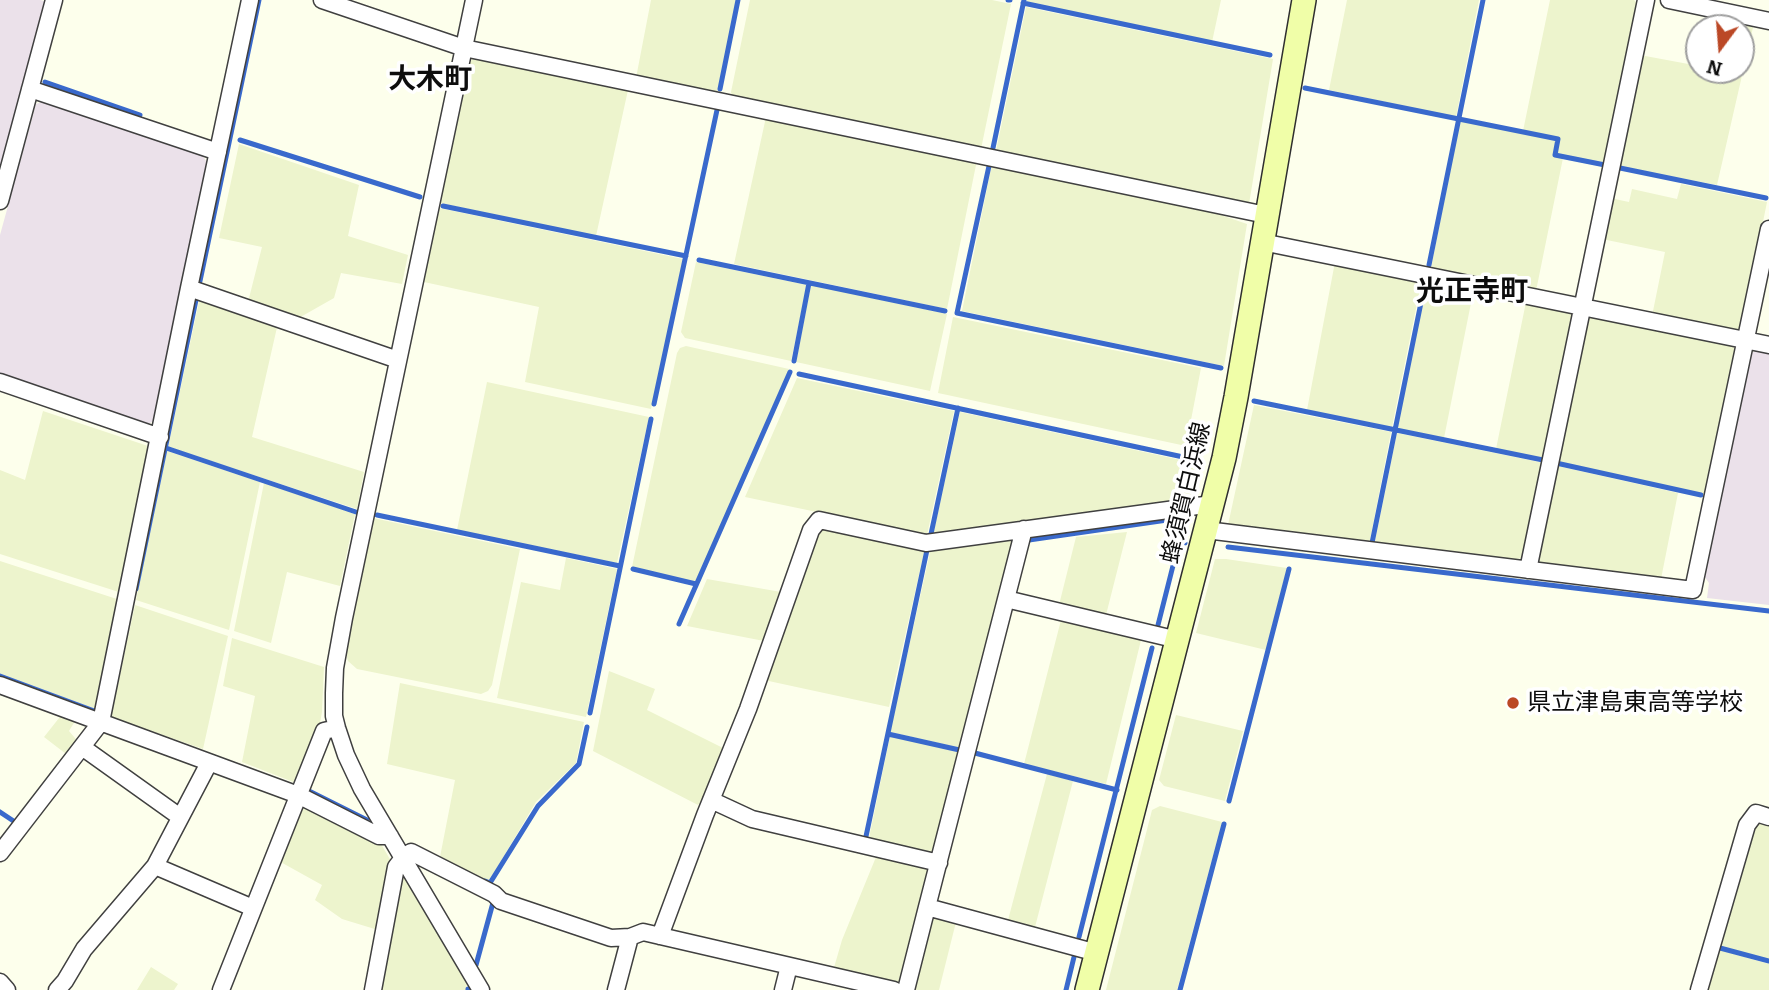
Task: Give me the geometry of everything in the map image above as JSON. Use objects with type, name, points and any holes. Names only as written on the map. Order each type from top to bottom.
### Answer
[{"type":"main road","name":"蜂須賀白浜線","points":[[1087,990],[1206,530],[1236,397],[1304,0]]},
{"type":"street","points":[[0,201],[54,0]]},
{"type":"street","points":[[0,853],[101,722],[250,0]]},
{"type":"street","points":[[322,0],[464,48],[1266,215]]},
{"type":"street","points":[[474,0],[335,668],[334,716],[346,755],[362,789],[481,990]]},
{"type":"street","points":[[1528,570],[1646,0]]},
{"type":"street","points":[[1669,0],[1769,20]]},
{"type":"street","points":[[30,89],[218,152]]},
{"type":"street","points":[[1206,530],[1693,590],[1769,229]]},
{"type":"street","points":[[1262,242],[1769,345]]},
{"type":"street","points":[[189,288],[398,360]]},
{"type":"street","points":[[0,382],[160,437]]},
{"type":"street","points":[[660,936],[710,800],[748,709],[811,530],[818,520],[926,543],[1212,504]]},
{"type":"street","points":[[906,990],[1024,528]]},
{"type":"street","points":[[1006,599],[1178,640]]},
{"type":"street","points":[[0,685],[298,795],[379,836],[390,836]]},
{"type":"street","points":[[221,990],[324,731],[337,728]]},
{"type":"street","points":[[82,747],[180,817]]},
{"type":"street","points":[[57,990],[84,949],[155,866],[209,763]]},
{"type":"street","points":[[710,800],[752,819],[939,863]]},
{"type":"street","points":[[1699,990],[1747,825],[1756,813],[1769,817]]},
{"type":"street","points":[[373,990],[396,867],[411,852],[494,894],[501,901],[611,938],[630,937],[643,932],[894,990]]},
{"type":"street","points":[[155,866],[253,908]]},
{"type":"street","points":[[927,907],[1097,953]]},
{"type":"street","points":[[616,990],[630,937]]},
{"type":"street","points":[[783,990],[789,966]]},
{"type":"street","points":[[0,982],[6,990]]},
{"type":"shaded area","points":[[0,0],[48,2],[0,177]]},
{"type":"shaded area","points":[[44,101],[203,156],[208,164],[154,421],[146,425],[0,375],[0,235],[36,104]]},
{"type":"shaded area","points":[[1756,351],[1769,354],[1769,605],[1707,598],[1709,583],[1704,576],[1749,354]]},
{"type":"green space","points":[[651,0],[737,0],[717,93],[636,78]]},
{"type":"green space","points":[[750,0],[992,0],[1011,4],[981,149],[732,97]]},
{"type":"green space","points":[[1027,0],[1221,0],[1212,42]]},
{"type":"green space","points":[[1347,0],[1479,0],[1456,117],[1329,90]]},
{"type":"green space","points":[[1550,0],[1634,0],[1641,7],[1607,164],[1557,154],[1560,138],[1523,131]]},
{"type":"green space","points":[[1026,7],[1273,59],[1249,204],[996,151]]},
{"type":"green space","points":[[1640,55],[1685,63],[1685,84],[1740,84],[1717,185],[1617,166]]},
{"type":"green space","points":[[474,58],[628,90],[596,236],[440,203],[470,61]]},
{"type":"green space","points":[[766,117],[977,160],[947,309],[734,264]]},
{"type":"green space","points":[[1460,121],[1556,140],[1554,156],[1563,158],[1536,291],[1431,268]]},
{"type":"green space","points":[[239,144],[359,185],[348,236],[408,255],[402,284],[341,273],[334,298],[297,319],[248,302],[262,247],[219,238]]},
{"type":"green space","points":[[992,164],[1209,211],[1247,224],[1224,366],[962,311]]},
{"type":"green space","points":[[1681,184],[1767,202],[1742,326],[1736,333],[1652,316],[1665,252],[1602,239],[1610,198],[1629,202],[1632,189],[1677,199]]},
{"type":"green space","points":[[439,208],[683,259],[651,409],[525,382],[539,307],[424,282]]},
{"type":"green space","points":[[696,262],[807,285],[791,361],[685,338],[681,332]]},
{"type":"green space","points":[[1335,262],[1422,279],[1392,427],[1307,410]]},
{"type":"green space","points":[[1427,282],[1473,293],[1444,438],[1397,429]]},
{"type":"green space","points":[[811,285],[947,314],[930,391],[796,362]]},
{"type":"green space","points":[[200,297],[278,323],[252,437],[364,472],[357,509],[168,447]]},
{"type":"green space","points":[[1526,302],[1572,313],[1575,317],[1547,460],[1496,449]]},
{"type":"green space","points":[[1587,316],[1733,345],[1735,351],[1705,494],[1554,461]]},
{"type":"green space","points":[[953,317],[1201,368],[1186,446],[938,393]]},
{"type":"green space","points":[[686,346],[789,369],[696,582],[632,567],[677,353],[680,348]]},
{"type":"green space","points":[[797,378],[954,411],[927,535],[745,497]]},
{"type":"green space","points":[[487,382],[649,417],[617,563],[457,530]]},
{"type":"green space","points":[[1254,405],[1391,432],[1369,545],[1228,525]]},
{"type":"green space","points":[[43,411],[154,448],[125,594],[0,554],[0,470],[25,480]]},
{"type":"green space","points":[[960,412],[1204,465],[1196,499],[933,535]]},
{"type":"green space","points":[[1397,433],[1544,463],[1526,554],[1522,558],[1505,561],[1374,546]]},
{"type":"green space","points":[[167,451],[260,482],[229,630],[136,600]]},
{"type":"green space","points":[[1553,465],[1678,493],[1661,579],[1542,564],[1537,561]]},
{"type":"green space","points":[[264,483],[355,514],[340,586],[287,572],[271,643],[234,631]]},
{"type":"green space","points":[[373,518],[520,549],[492,685],[488,691],[481,694],[357,669],[348,661],[346,653]]},
{"type":"green space","points":[[832,527],[925,548],[889,707],[764,680],[815,537],[822,530]]},
{"type":"green space","points":[[1127,532],[1106,615],[1059,605],[1076,537]]},
{"type":"green space","points":[[1011,538],[1015,547],[965,749],[890,732],[931,548]]},
{"type":"green space","points":[[566,558],[617,569],[586,717],[497,698],[521,582],[560,590]]},
{"type":"green space","points":[[1215,559],[1287,568],[1266,650],[1196,633]]},
{"type":"green space","points":[[0,561],[123,601],[101,711],[0,674]]},
{"type":"green space","points":[[707,579],[781,592],[764,641],[687,626]]},
{"type":"green space","points":[[135,605],[228,636],[203,749],[111,717]]},
{"type":"green space","points":[[1061,620],[1141,640],[1106,784],[1024,764]]},
{"type":"green space","points":[[232,638],[324,667],[320,723],[296,783],[242,762],[255,696],[223,686]]},
{"type":"green space","points":[[609,671],[655,689],[647,710],[725,749],[705,800],[698,805],[593,751]]},
{"type":"green space","points":[[400,683],[584,722],[576,763],[536,802],[489,881],[440,857],[455,780],[387,764]]},
{"type":"green space","points":[[63,713],[77,718],[69,731],[80,744],[70,757],[44,737]]},
{"type":"green space","points":[[1176,715],[1243,731],[1225,801],[1164,786],[1159,780]]},
{"type":"green space","points":[[890,736],[964,753],[938,852],[929,857],[868,843]]},
{"type":"green space","points":[[1047,774],[1073,781],[1035,927],[1008,920]]},
{"type":"green space","points":[[301,804],[381,844],[391,861],[378,930],[342,919],[315,900],[322,885],[277,860]]},
{"type":"green space","points":[[1160,806],[1222,822],[1177,990],[1106,990],[1152,810]]},
{"type":"green space","points":[[1760,822],[1769,822],[1769,960],[1717,945],[1754,827]]},
{"type":"green space","points":[[876,857],[933,871],[905,980],[896,986],[833,971],[842,940]]},
{"type":"green space","points":[[403,873],[467,984],[466,990],[378,990],[399,875]]},
{"type":"green space","points":[[935,917],[956,922],[939,990],[911,990],[927,923]]},
{"type":"green space","points":[[1716,949],[1769,964],[1769,990],[1704,990]]},
{"type":"green space","points":[[151,967],[178,984],[174,990],[137,990]]},
{"type":"waterway","points":[[200,281],[259,0]]},
{"type":"waterway","points":[[720,89],[738,0]]},
{"type":"waterway","points":[[993,148],[1024,0]]},
{"type":"waterway","points":[[1429,265],[1483,0]]},
{"type":"waterway","points":[[1023,3],[1270,55]]},
{"type":"waterway","points":[[45,82],[140,115]]},
{"type":"waterway","points":[[1305,88],[1558,139],[1555,155],[1605,165]]},
{"type":"waterway","points":[[654,404],[717,110]]},
{"type":"waterway","points":[[240,140],[420,197]]},
{"type":"waterway","points":[[989,166],[957,313],[1221,368]]},
{"type":"waterway","points":[[1620,168],[1766,198]]},
{"type":"waterway","points":[[443,206],[686,256]]},
{"type":"waterway","points":[[699,260],[945,311]]},
{"type":"waterway","points":[[794,361],[809,283]]},
{"type":"waterway","points":[[1372,543],[1425,283]]},
{"type":"waterway","points":[[136,589],[196,300]]},
{"type":"waterway","points":[[679,624],[790,372]]},
{"type":"waterway","points":[[799,374],[1197,460]]},
{"type":"waterway","points":[[1254,401],[1543,460]]},
{"type":"waterway","points":[[931,534],[958,408]]},
{"type":"waterway","points":[[590,713],[651,419]]},
{"type":"waterway","points":[[166,448],[356,512]]},
{"type":"waterway","points":[[1556,463],[1701,495]]},
{"type":"waterway","points":[[377,515],[620,566]]},
{"type":"waterway","points":[[1029,540],[1181,518]]},
{"type":"waterway","points":[[1158,625],[1179,542],[1185,543]]},
{"type":"waterway","points":[[1228,547],[1769,611]]},
{"type":"waterway","points":[[865,841],[927,550]]},
{"type":"waterway","points":[[633,569],[696,584]]},
{"type":"waterway","points":[[1229,801],[1289,569]]},
{"type":"waterway","points":[[1079,937],[1152,648]]},
{"type":"waterway","points":[[0,676],[97,712]]},
{"type":"waterway","points":[[485,881],[490,883],[538,806],[579,764],[587,727]]},
{"type":"waterway","points":[[888,734],[964,751]]},
{"type":"waterway","points":[[971,752],[1117,790]]},
{"type":"waterway","points":[[309,791],[367,820]]},
{"type":"waterway","points":[[0,812],[18,824]]},
{"type":"waterway","points":[[1180,990],[1224,824]]},
{"type":"waterway","points":[[476,965],[494,899]]},
{"type":"waterway","points":[[1720,948],[1769,961]]},
{"type":"waterway","points":[[1066,990],[1074,957]]},
{"type":"place","name":"県立津島東高等学校","points":[[1513,703]]},
{"type":"district","name":"大木町","points":[[430,80]]},
{"type":"district","name":"光正寺町","points":[[1472,292]]}]
